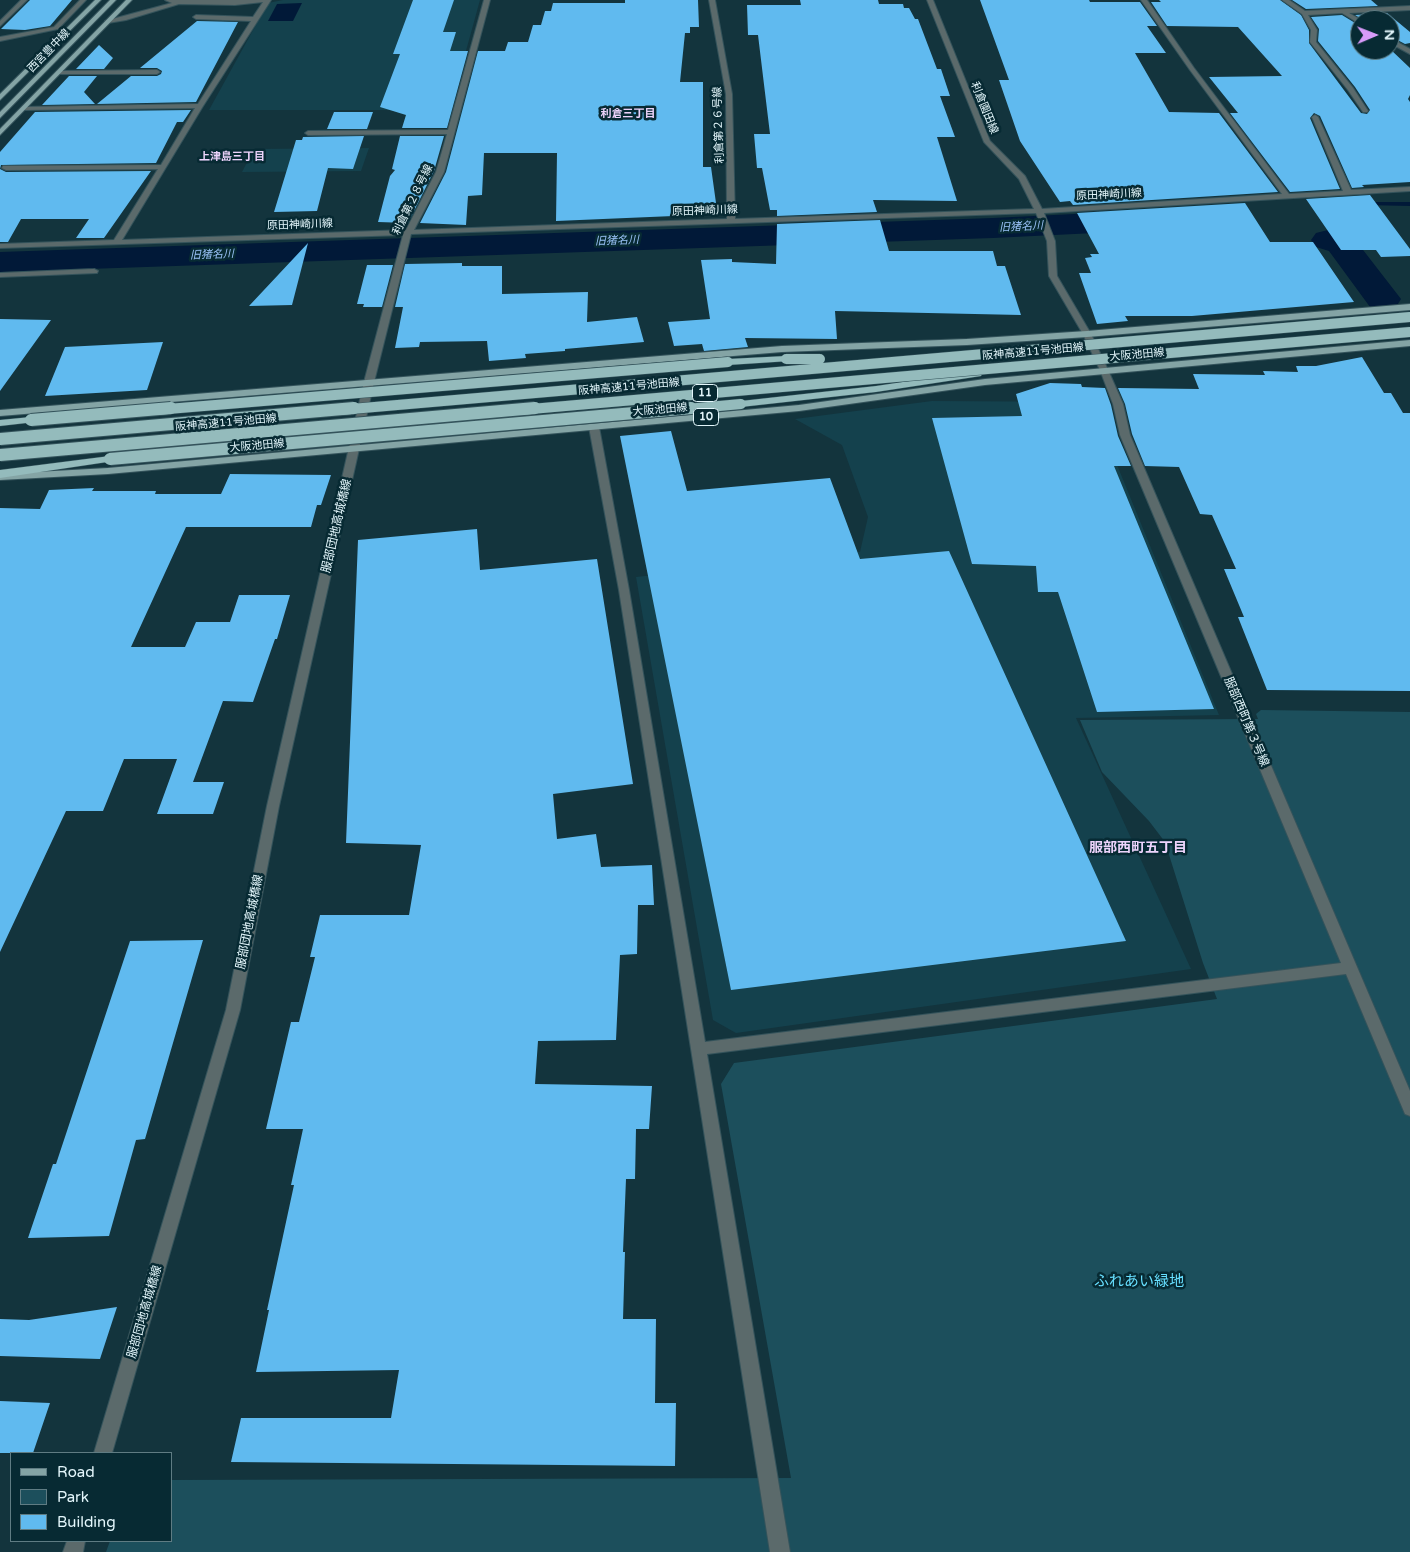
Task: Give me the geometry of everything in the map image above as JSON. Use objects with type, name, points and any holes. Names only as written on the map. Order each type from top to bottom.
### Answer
[{"type":"highway","name":"阪神高速11号池田線","points":[[0,439],[1410,317]]},
{"type":"highway","name":"阪神高速11号池田線","points":[[0,455],[1410,332]]},
{"type":"highway","name":"11","points":[[0,423],[728,362],[852,358],[1120,342]]},
{"type":"highway","name":"11","points":[[0,475],[110,459],[741,404],[876,389],[1043,364]]},
{"type":"main road","name":"西宮豊中線","points":[[0,98],[98,0]]},
{"type":"main road","name":"西宮豊中線","points":[[0,116],[113,0]]},
{"type":"main road","points":[[0,133],[129,0]]},
{"type":"main road","name":"大阪池田線","points":[[0,413],[782,350],[967,342],[1087,334],[1410,307]]},
{"type":"main road","name":"大阪池田線","points":[[0,475],[108,471],[799,408],[985,382],[1410,343]]},
{"type":"street","points":[[0,24],[24,0]]},
{"type":"street","points":[[0,39],[56,28],[83,0]]},
{"type":"street","points":[[168,0],[182,3]]},
{"type":"street","points":[[108,21],[126,18],[170,4],[234,3],[268,0]]},
{"type":"street","points":[[117,242],[200,106],[268,0]]},
{"type":"street","name":"利倉第２８号線","points":[[369,382],[406,236],[440,172],[488,0]]},
{"type":"street","name":"利倉第２６号線","points":[[712,0],[729,94],[731,221]]},
{"type":"street","name":"利倉園田線","points":[[930,0],[987,142],[1022,178],[1047,232]]},
{"type":"street","points":[[1144,0],[1192,69],[1287,196]]},
{"type":"street","points":[[1285,0],[1304,13],[1314,30],[1313,42],[1350,89],[1365,112]]},
{"type":"street","points":[[1304,13],[1410,8]]},
{"type":"street","points":[[1343,11],[1350,16]]},
{"type":"street","points":[[196,17],[256,19]]},
{"type":"street","points":[[58,73],[158,72]]},
{"type":"street","points":[[24,108],[200,106]]},
{"type":"street","points":[[1315,117],[1348,193]]},
{"type":"street","points":[[308,133],[452,132]]},
{"type":"street","points":[[6,168],[163,167]]},
{"type":"street","name":"原田神崎川線","points":[[0,246],[406,236],[731,221],[1040,215],[1287,196],[1410,189]]},
{"type":"street","name":"服部西町第３号線","points":[[1047,232],[1050,241],[1053,276],[1087,334],[1104,370],[1118,404],[1125,435],[1410,1109]]},
{"type":"street","points":[[0,275],[94,271]]},
{"type":"street","name":"服部団地高城橋線","points":[[103,1452],[233,1010],[273,806],[369,382]]},
{"type":"street","points":[[594,427],[624,590],[780,1552]]},
{"type":"street","points":[[698,1049],[1350,968]]},
{"type":"shaded area","points":[[283,0],[480,0],[453,98],[422,110],[209,110],[268,3]]},
{"type":"shaded area","points":[[302,3],[293,21],[268,21],[277,4]]},
{"type":"shaded area","points":[[369,148],[361,171],[242,172],[254,149]]},
{"type":"shaded area","points":[[932,401],[1099,402],[1102,428],[1219,715],[1076,718],[1191,969],[736,1033],[713,1020],[636,577],[860,552],[868,517],[842,445],[795,419]]},
{"type":"green space","name":"ふれあい緑地","points":[[1261,710],[1410,712],[1410,1552],[106,1552],[110,1542],[172,1542],[172,1480],[791,1478],[721,1084],[734,1063],[1217,999],[1203,963],[1165,842],[1149,821],[1102,772],[1080,720],[1258,719],[1256,714]]},
{"type":"building","points":[[30,0],[72,0],[50,26],[25,30],[1,29]]},
{"type":"building","points":[[413,0],[454,0],[443,32],[456,32],[450,51],[468,51],[447,128],[402,128],[406,115],[380,107],[400,54],[393,54]]},
{"type":"building","points":[[625,0],[698,0],[699,27],[690,27],[690,33],[685,33],[680,82],[703,82],[703,167],[711,167],[716,203],[696,204],[697,215],[556,221],[557,153],[484,153],[482,195],[468,196],[466,225],[420,223],[446,172],[478,51],[505,51],[508,42],[528,42],[533,25],[541,25],[545,11],[551,11],[553,3],[625,3]]},
{"type":"building","points":[[800,0],[878,0],[879,4],[903,4],[904,8],[909,8],[915,19],[918,19],[937,69],[941,69],[950,96],[940,96],[955,137],[937,137],[957,201],[873,200],[877,212],[777,216],[777,210],[770,210],[762,168],[757,168],[754,134],[770,134],[758,35],[748,35],[747,5],[801,5]]},
{"type":"building","points":[[980,0],[1140,2],[1157,26],[1147,26],[1166,53],[1135,53],[1169,112],[1219,113],[1278,192],[1073,205],[1070,201],[1060,202],[1020,141],[999,80],[1009,80]]},
{"type":"building","points":[[1159,0],[1280,0],[1301,15],[1309,30],[1309,43],[1361,113],[1367,114],[1370,110],[1355,87],[1318,41],[1319,29],[1311,17],[1342,15],[1350,20],[1350,60],[1400,58],[1410,68],[1410,95],[1408,99],[1410,102],[1410,182],[1362,185],[1364,187],[1352,188],[1320,116],[1314,113],[1310,118],[1340,189],[1290,192],[1230,113],[1238,113],[1209,77],[1282,76],[1238,27],[1167,26],[1151,2],[1161,2]]},
{"type":"building","points":[[1292,0],[1371,0],[1378,6],[1306,9]]},
{"type":"building","points":[[197,21],[238,22],[196,102],[97,104],[131,76],[157,76],[161,74],[162,71],[157,68],[140,68]]},
{"type":"building","points":[[1400,24],[1410,32],[1410,43],[1405,44],[1400,41]]},
{"type":"building","points":[[99,45],[113,58],[104,69],[76,69]]},
{"type":"building","points":[[69,76],[97,76],[84,92],[95,104],[42,105]]},
{"type":"building","points":[[191,110],[183,122],[177,122],[156,163],[1,165],[0,169],[0,152],[35,112]]},
{"type":"building","points":[[334,112],[373,112],[367,129],[327,129]]},
{"type":"building","points":[[364,136],[353,169],[328,168],[317,211],[274,212],[296,140],[302,140],[303,137]]},
{"type":"building","points":[[400,136],[444,136],[434,171],[408,223],[378,222],[390,176],[395,170],[392,169]]},
{"type":"building","points":[[0,169],[6,172],[151,171],[104,238],[76,238],[89,219],[21,219],[8,242],[0,242]]},
{"type":"building","points":[[1370,195],[1410,249],[1410,256],[1381,257],[1376,250],[1341,250],[1306,199]]},
{"type":"building","points":[[1245,203],[1270,242],[1313,242],[1354,302],[1192,316],[1125,316],[1128,321],[1097,324],[1079,273],[1091,273],[1085,258],[1092,257],[1090,254],[1099,254],[1077,213]]},
{"type":"building","points":[[880,220],[889,251],[993,251],[997,266],[1005,266],[1021,315],[835,311],[837,339],[745,338],[748,347],[704,351],[702,344],[674,346],[668,322],[710,319],[701,260],[732,259],[732,262],[776,264],[777,224]]},
{"type":"building","points":[[308,243],[292,305],[249,306]]},
{"type":"building","points":[[462,263],[462,266],[502,266],[502,294],[588,292],[587,322],[637,317],[644,342],[565,349],[565,351],[525,354],[526,358],[489,361],[487,341],[420,342],[419,347],[395,348],[403,307],[395,307],[405,264]]},
{"type":"building","points":[[367,265],[393,265],[382,307],[363,307],[364,304],[357,304]]},
{"type":"building","points":[[0,319],[51,320],[0,391]]},
{"type":"building","points":[[163,342],[147,390],[45,396],[65,347]]},
{"type":"building","points":[[1362,357],[1384,393],[1391,393],[1403,413],[1410,413],[1410,691],[1267,690],[1238,617],[1244,617],[1224,569],[1236,569],[1212,515],[1200,514],[1179,467],[1145,466],[1132,434],[1125,404],[1118,388],[1199,389],[1193,374],[1265,375],[1263,371],[1298,372],[1296,366],[1316,366]]},
{"type":"building","points":[[1050,383],[1081,384],[1082,387],[1105,388],[1118,436],[1131,466],[1114,466],[1214,709],[1097,712],[1058,592],[1038,592],[1036,566],[972,564],[932,418],[1022,416],[1016,394]]},
{"type":"building","points":[[671,431],[687,491],[830,478],[860,559],[949,551],[1126,941],[731,990],[620,436]]},
{"type":"building","points":[[230,474],[331,475],[321,505],[317,505],[311,527],[186,527],[131,647],[185,647],[196,622],[230,622],[239,595],[290,595],[277,639],[275,639],[253,702],[223,701],[193,782],[224,782],[213,814],[157,814],[177,759],[124,759],[103,811],[66,811],[0,952],[0,508],[40,509],[49,490],[94,488],[92,491],[156,491],[155,494],[221,494]]},
{"type":"building","points":[[477,529],[480,570],[597,559],[633,784],[553,794],[557,839],[596,834],[601,867],[652,865],[654,905],[638,905],[637,954],[620,955],[616,1040],[538,1041],[535,1084],[652,1086],[649,1129],[636,1129],[635,1179],[626,1179],[623,1319],[656,1319],[655,1403],[676,1403],[675,1466],[231,1462],[241,1418],[391,1418],[399,1370],[256,1372],[269,1310],[267,1310],[294,1185],[291,1185],[303,1129],[266,1129],[291,1022],[299,1022],[315,957],[310,957],[320,915],[409,915],[421,845],[346,843],[358,540]]},
{"type":"building","points":[[203,940],[145,1139],[136,1140],[109,1236],[28,1238],[53,1164],[56,1164],[130,941]]},
{"type":"building","points":[[117,1307],[100,1359],[0,1356],[0,1319],[29,1320]]},
{"type":"building","points":[[0,1401],[50,1403],[33,1452],[0,1453]]},
{"type":"waterway","name":"旧猪名川","points":[[1365,203],[1410,204]]},
{"type":"waterway","name":"旧猪名川","points":[[0,262],[993,228],[1156,220]]},
{"type":"waterway","points":[[1328,240],[1341,244],[1383,299]]},
{"type":"district","name":"利倉三丁目","points":[[628,114]]},
{"type":"district","name":"上津島三丁目","points":[[232,157]]},
{"type":"district","name":"服部西町五丁目","points":[[1138,848]]}]
